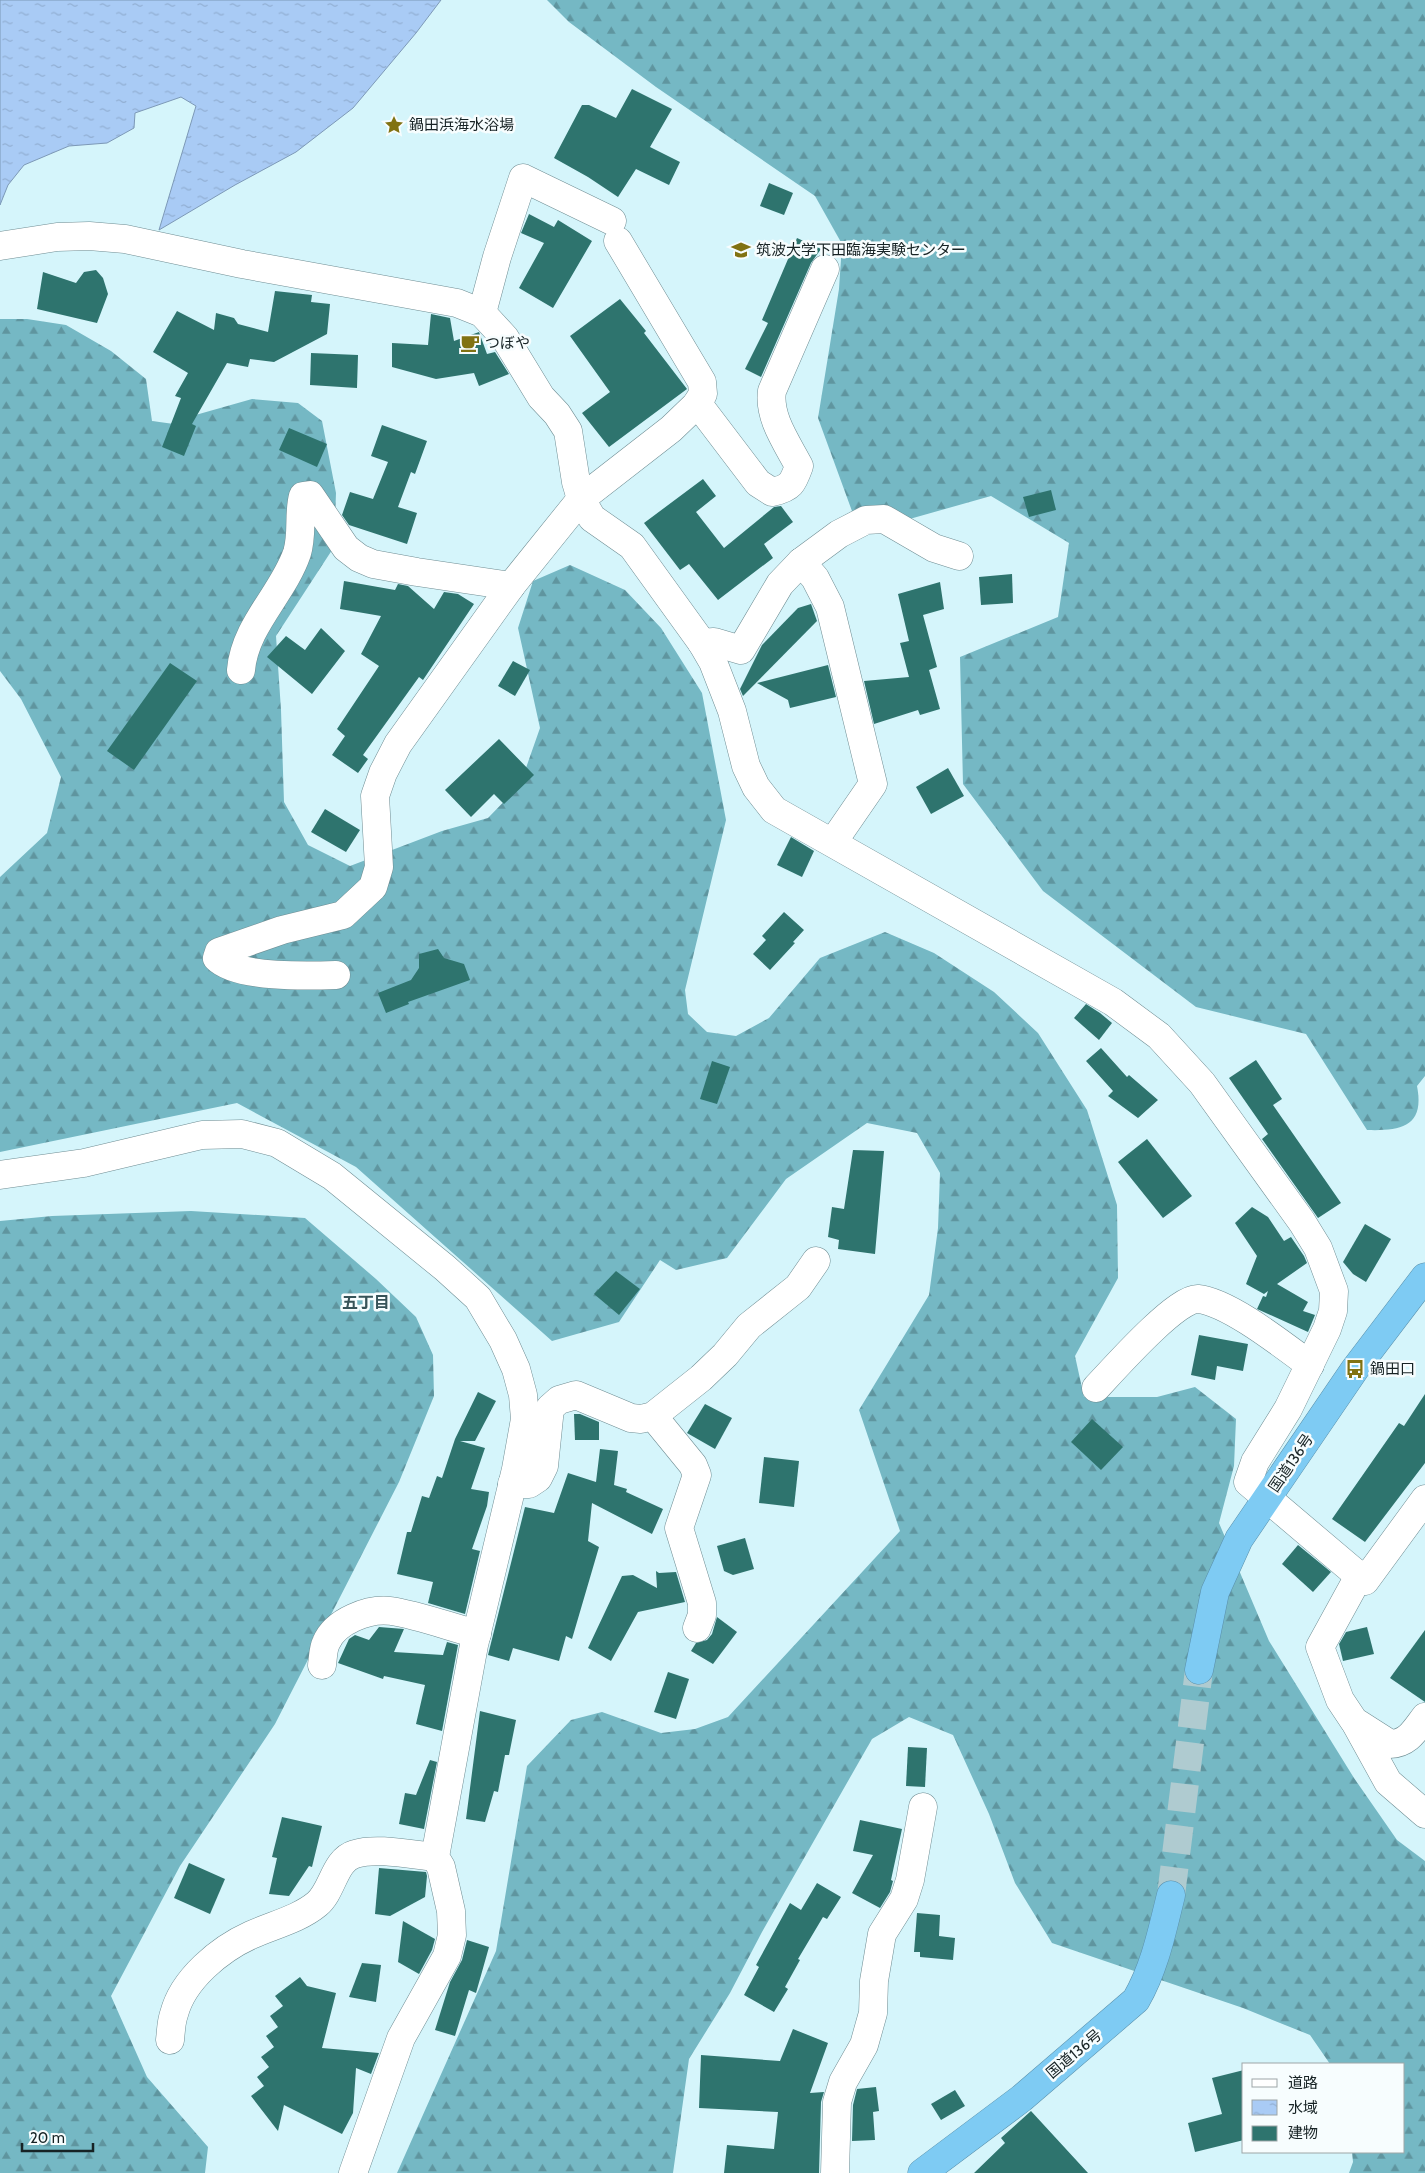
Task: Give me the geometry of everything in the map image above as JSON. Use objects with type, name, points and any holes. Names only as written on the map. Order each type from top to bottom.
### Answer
[{"type":"highway","name":"国道136号","points":[[1199,1670],[1215,1592],[1239,1539],[1355,1369],[1425,1277]]},
{"type":"highway","name":"国道136号","points":[[922,2173],[1022,2098],[1136,2000],[1146,1983],[1157,1952],[1172,1895]]},
{"type":"street","points":[[336,974],[300,976],[240,970],[224,964],[217,958],[219,952],[273,933],[343,915],[373,887],[379,867],[375,796],[383,773],[398,744],[511,586],[581,499],[671,429],[696,405],[703,394],[702,382],[615,231],[523,178],[497,257],[482,313]]},
{"type":"street","points":[[0,246],[57,237],[89,236],[125,240],[242,264],[457,303],[482,313],[496,326],[505,338],[541,396],[557,414],[568,432],[576,482],[581,499],[592,518],[632,546],[702,643],[713,662],[732,711],[746,766],[756,787],[774,810],[1113,1002],[1159,1036],[1202,1083],[1302,1222],[1318,1248],[1334,1291],[1333,1311],[1327,1329],[1310,1365],[1288,1409],[1255,1462],[1248,1482],[1365,1581],[1425,1499]]},
{"type":"street","points":[[696,405],[701,408],[758,483],[772,492],[785,489],[794,480],[799,466],[775,420],[770,402],[772,391],[825,269]]},
{"type":"street","points":[[241,670],[242,654],[257,623],[286,579],[298,551],[299,509],[303,496],[310,495],[346,548],[359,558],[374,564],[417,572],[511,586]]},
{"type":"street","points":[[702,643],[714,642],[742,650],[780,584],[801,562],[838,534],[866,520],[874,518],[884,519],[934,548],[959,556]]},
{"type":"street","points":[[801,562],[815,578],[830,608],[873,784],[833,842]]},
{"type":"street","points":[[0,1175],[84,1163],[202,1135],[242,1134],[277,1143],[332,1176],[446,1268],[478,1298],[503,1340],[516,1368],[523,1394],[525,1419],[477,1634],[435,1857],[441,1867],[451,1911],[452,1935],[448,1956],[401,2038],[352,2173]]},
{"type":"street","points":[[512,1484],[529,1484],[538,1478],[544,1466],[550,1408],[559,1400],[576,1395],[631,1418],[641,1419],[653,1416],[701,1378],[725,1355],[749,1326],[798,1287],[816,1261]]},
{"type":"street","points":[[1096,1388],[1150,1330],[1186,1302],[1197,1298],[1216,1304],[1253,1324],[1310,1365]]},
{"type":"street","points":[[653,1416],[693,1466],[697,1475],[680,1528],[702,1603],[702,1615],[697,1628]]},
{"type":"street","points":[[1359,1576],[1320,1647],[1340,1700],[1388,1782],[1425,1814]]},
{"type":"street","points":[[322,1665],[325,1643],[335,1629],[369,1613],[390,1611],[477,1634]]},
{"type":"street","points":[[1354,1721],[1390,1744],[1396,1744],[1408,1739],[1425,1717]]},
{"type":"street","points":[[835,2173],[837,2102],[843,2082],[864,2045],[873,2013],[874,1981],[882,1934],[904,1899],[913,1865],[923,1807]]},
{"type":"street","points":[[170,2040],[174,2014],[182,1993],[205,1964],[250,1935],[284,1922],[317,1904],[325,1895],[342,1863],[353,1854],[368,1851],[435,1857]]},
{"type":"green space","points":[[547,0],[1425,0],[1425,1076],[1417,1086],[1419,1100],[1417,1110],[1414,1118],[1408,1124],[1390,1129],[1367,1130],[1306,1034],[1196,1007],[1043,891],[963,784],[960,657],[1058,617],[1069,543],[991,496],[860,533],[818,418],[839,289],[842,244],[815,196],[656,87],[569,22]]},
{"type":"green space","points":[[0,319],[27,319],[66,325],[111,351],[146,379],[152,421],[174,424],[192,416],[252,399],[298,403],[322,421],[336,493],[334,547],[276,636],[284,802],[308,845],[350,866],[442,831],[488,818],[520,785],[540,728],[518,628],[533,581],[570,565],[625,590],[661,628],[702,693],[726,820],[685,990],[688,1014],[707,1032],[736,1036],[769,1018],[820,958],[885,932],[934,953],[994,992],[1038,1033],[1087,1110],[1117,1205],[1118,1278],[1075,1356],[1084,1397],[1157,1397],[1195,1387],[1236,1419],[1234,1466],[1219,1523],[1269,1641],[1354,1778],[1397,1840],[1425,1861],[1425,2173],[1349,2173],[1353,2162],[1352,2153],[1405,2153],[1405,2063],[1329,2063],[1310,2035],[1243,2008],[1052,1943],[1015,1883],[989,1814],[953,1735],[909,1717],[872,1739],[762,1932],[730,1993],[689,2059],[673,2173],[397,2173],[496,1951],[527,1766],[571,1720],[602,1712],[661,1733],[695,1729],[728,1717],[900,1531],[859,1410],[929,1295],[938,1228],[940,1173],[917,1133],[867,1123],[786,1179],[727,1258],[676,1270],[660,1260],[619,1322],[552,1341],[356,1167],[237,1103],[0,1152],[0,877],[47,833],[61,777],[21,699],[0,671]]},
{"type":"green space","points":[[191,1211],[305,1218],[376,1279],[416,1317],[433,1355],[434,1396],[399,1482],[275,1724],[180,1866],[111,1996],[147,2077],[208,2147],[205,2173],[0,2173],[0,1221],[52,1216]]},
{"type":"water","points":[[0,0],[441,0],[353,108],[296,152],[235,185],[159,230],[196,106],[181,97],[135,113],[134,128],[107,143],[69,146],[24,165],[8,185],[0,205]]},
{"type":"building","points":[[632,89],[672,109],[650,147],[680,162],[669,185],[636,169],[618,197],[554,158],[582,105],[589,105],[616,118]]},
{"type":"building","points":[[769,183],[793,193],[784,215],[760,206]]},
{"type":"building","points":[[529,214],[554,227],[558,220],[592,241],[553,308],[519,288],[544,243],[521,233]]},
{"type":"building","points":[[797,238],[821,249],[811,263],[761,377],[745,369],[768,323],[762,320]]},
{"type":"building","points":[[96,270],[103,278],[108,294],[97,323],[37,309],[43,272],[76,283],[84,272]]},
{"type":"building","points":[[275,291],[312,295],[311,302],[330,304],[327,334],[274,362],[250,359],[248,367],[227,363],[192,424],[196,426],[184,456],[162,447],[181,398],[175,396],[188,373],[153,352],[177,311],[214,330],[216,313],[234,318],[238,324],[268,332]]},
{"type":"building","points":[[620,299],[646,331],[644,333],[687,389],[609,447],[582,413],[610,392],[570,336]]},
{"type":"building","points":[[431,314],[450,318],[454,341],[479,332],[487,354],[495,352],[509,374],[479,386],[474,373],[436,379],[392,367],[392,343],[428,345]]},
{"type":"building","points":[[311,353],[358,355],[357,388],[310,385]]},
{"type":"building","points":[[382,425],[427,441],[415,474],[411,472],[398,507],[417,513],[407,544],[349,525],[342,515],[350,492],[373,499],[388,462],[371,456]]},
{"type":"building","points":[[289,428],[327,444],[317,467],[279,450]]},
{"type":"building","points":[[703,479],[716,496],[696,512],[724,548],[774,507],[781,506],[793,522],[764,544],[773,558],[718,600],[689,564],[680,570],[644,523]]},
{"type":"building","points":[[1051,490],[1056,510],[1029,517],[1023,497]]},
{"type":"building","points":[[1012,574],[1013,603],[981,605],[979,577]]},
{"type":"building","points":[[344,581],[395,590],[398,584],[408,586],[434,609],[444,592],[458,594],[474,604],[423,680],[419,677],[363,755],[368,759],[358,773],[332,755],[345,736],[337,729],[379,666],[361,654],[381,616],[340,609]]},
{"type":"building","points":[[940,582],[944,609],[923,615],[937,667],[929,670],[940,709],[920,715],[918,710],[874,724],[864,681],[909,677],[900,643],[909,641],[898,594]]},
{"type":"building","points":[[811,604],[817,621],[743,696],[740,689],[762,645],[798,608]]},
{"type":"building","points":[[321,628],[345,651],[312,694],[267,657],[286,636],[305,650]]},
{"type":"building","points":[[513,661],[530,670],[515,696],[498,686]]},
{"type":"building","points":[[170,663],[197,681],[134,770],[107,751]]},
{"type":"building","points":[[828,665],[836,697],[790,708],[788,700],[757,683]]},
{"type":"building","points":[[499,739],[534,775],[504,804],[494,794],[471,817],[445,790]]},
{"type":"building","points":[[948,768],[964,796],[931,814],[916,787]]},
{"type":"building","points":[[325,809],[360,830],[346,852],[311,832]]},
{"type":"building","points":[[791,837],[814,851],[802,877],[777,865]]},
{"type":"building","points":[[784,912],[804,930],[793,942],[795,943],[770,970],[753,954],[766,940],[762,936]]},
{"type":"building","points":[[438,949],[444,958],[464,964],[470,980],[408,1002],[409,1004],[386,1013],[378,993],[411,980],[419,968],[419,954]]},
{"type":"building","points":[[1086,1004],[1112,1023],[1099,1040],[1074,1018]]},
{"type":"building","points":[[1101,1048],[1127,1077],[1129,1075],[1158,1100],[1138,1118],[1108,1096],[1113,1091],[1086,1061]]},
{"type":"building","points":[[1256,1060],[1282,1099],[1273,1105],[1341,1203],[1318,1218],[1262,1139],[1268,1134],[1229,1078]]},
{"type":"building","points":[[712,1061],[730,1067],[717,1104],[700,1099]]},
{"type":"building","points":[[1147,1139],[1192,1196],[1163,1218],[1118,1162]]},
{"type":"building","points":[[853,1150],[884,1151],[875,1254],[838,1249],[839,1240],[828,1237],[832,1207],[844,1209]]},
{"type":"building","points":[[1252,1207],[1268,1217],[1284,1241],[1291,1237],[1304,1256],[1307,1263],[1277,1284],[1308,1302],[1303,1311],[1315,1315],[1308,1332],[1257,1309],[1263,1296],[1266,1297],[1268,1291],[1264,1294],[1246,1284],[1257,1256],[1235,1223]]},
{"type":"building","points":[[1365,1224],[1391,1239],[1366,1282],[1353,1274],[1343,1262]]},
{"type":"building","points":[[616,1271],[640,1289],[619,1315],[594,1294]]},
{"type":"building","points":[[1199,1335],[1248,1344],[1243,1371],[1217,1366],[1215,1380],[1191,1375]]},
{"type":"building","points":[[478,1392],[496,1401],[475,1441],[460,1441],[485,1448],[471,1489],[489,1492],[487,1506],[472,1549],[480,1551],[465,1614],[428,1603],[433,1582],[397,1574],[407,1532],[411,1532],[422,1496],[429,1498],[437,1476],[442,1478],[455,1439]]},
{"type":"building","points":[[1425,1394],[1425,1463],[1365,1542],[1332,1519],[1399,1423],[1404,1426]]},
{"type":"building","points":[[705,1404],[732,1418],[715,1449],[687,1433]]},
{"type":"building","points":[[574,1414],[580,1414],[599,1422],[599,1440],[575,1440]]},
{"type":"building","points":[[1092,1419],[1123,1447],[1101,1470],[1071,1442]]},
{"type":"building","points":[[600,1449],[618,1451],[614,1485],[627,1489],[626,1492],[663,1509],[652,1534],[592,1503],[588,1541],[599,1547],[572,1639],[566,1636],[559,1661],[513,1648],[509,1661],[488,1655],[525,1507],[554,1513],[568,1473],[596,1482]]},
{"type":"building","points":[[764,1457],[799,1461],[794,1507],[759,1503]]},
{"type":"building","points":[[745,1538],[754,1569],[733,1575],[724,1571],[717,1546]]},
{"type":"building","points":[[1298,1545],[1331,1572],[1313,1592],[1282,1564]]},
{"type":"building","points":[[656,1571],[659,1573],[676,1572],[685,1602],[638,1612],[611,1661],[588,1648],[622,1576],[633,1575],[657,1588]]},
{"type":"building","points":[[717,1617],[737,1632],[713,1664],[691,1651],[696,1643],[707,1640],[712,1634]]},
{"type":"building","points":[[379,1627],[404,1629],[394,1652],[443,1655],[447,1642],[458,1645],[442,1731],[416,1724],[425,1685],[384,1676],[383,1679],[338,1663],[349,1639],[355,1635],[369,1640]]},
{"type":"building","points":[[1367,1627],[1374,1654],[1343,1661],[1339,1644],[1346,1632]]},
{"type":"building","points":[[1425,1630],[1425,1702],[1390,1678]]},
{"type":"building","points":[[668,1672],[689,1679],[676,1719],[654,1712]]},
{"type":"building","points":[[480,1711],[516,1720],[509,1755],[505,1755],[498,1792],[494,1791],[485,1822],[466,1819]]},
{"type":"building","points":[[908,1747],[927,1748],[925,1787],[906,1786]]},
{"type":"building","points":[[430,1760],[437,1762],[424,1829],[399,1824],[405,1793],[416,1795]]},
{"type":"building","points":[[282,1817],[322,1826],[312,1867],[309,1866],[289,1896],[269,1894],[277,1858],[272,1857]]},
{"type":"building","points":[[860,1820],[902,1829],[890,1892],[880,1908],[852,1893],[873,1855],[853,1851]]},
{"type":"building","points":[[189,1863],[225,1879],[210,1914],[174,1898]]},
{"type":"building","points":[[379,1868],[426,1872],[425,1897],[390,1916],[375,1914]]},
{"type":"building","points":[[817,1883],[841,1897],[827,1919],[823,1917],[798,1959],[800,1960],[785,1987],[788,1989],[774,2012],[744,1995],[759,1967],[756,1965],[790,1903],[801,1910]]},
{"type":"building","points":[[917,1913],[940,1915],[939,1936],[955,1938],[953,1960],[920,1957],[920,1952],[914,1952]]},
{"type":"building","points":[[403,1921],[435,1939],[432,1950],[419,1974],[398,1962]]},
{"type":"building","points":[[467,1940],[489,1947],[476,1993],[469,1990],[455,2036],[435,2030],[450,1982],[462,1960]]},
{"type":"building","points":[[362,1963],[381,1965],[376,2002],[349,1997]]},
{"type":"building","points":[[300,1977],[307,1986],[336,1993],[322,2048],[379,2053],[371,2074],[356,2068],[353,2113],[342,2134],[284,2105],[278,2131],[251,2096],[264,2086],[257,2077],[269,2067],[261,2057],[274,2047],[266,2036],[278,2027],[270,2016],[283,2006],[275,1996]]},
{"type":"building","points":[[793,2029],[828,2043],[810,2093],[824,2092],[821,2102],[819,2173],[724,2173],[727,2145],[774,2149],[778,2112],[699,2108],[701,2055],[780,2061]]},
{"type":"building","points":[[1242,2070],[1242,2140],[1195,2152],[1188,2123],[1222,2114],[1212,2078]]},
{"type":"building","points":[[876,2087],[879,2111],[873,2112],[875,2140],[852,2141],[853,2105],[857,2089]]},
{"type":"building","points":[[955,2090],[965,2106],[941,2120],[931,2104]]},
{"type":"building","points":[[1031,2111],[1088,2173],[974,2173],[1005,2143],[1001,2138]]},
{"type":"tunnel","points":[[1171,1895],[1199,1670]]},
{"type":"place","name":"鍋田浜海水浴場","points":[[394,125]]},
{"type":"place","name":"筑波大学下田臨海実験センター","points":[[741,250]]},
{"type":"place","name":"つぼや","points":[[470,343]]},
{"type":"place","name":"鍋田口","points":[[1355,1369]]},
{"type":"district","name":"五丁目","points":[[366,1302]]}]
